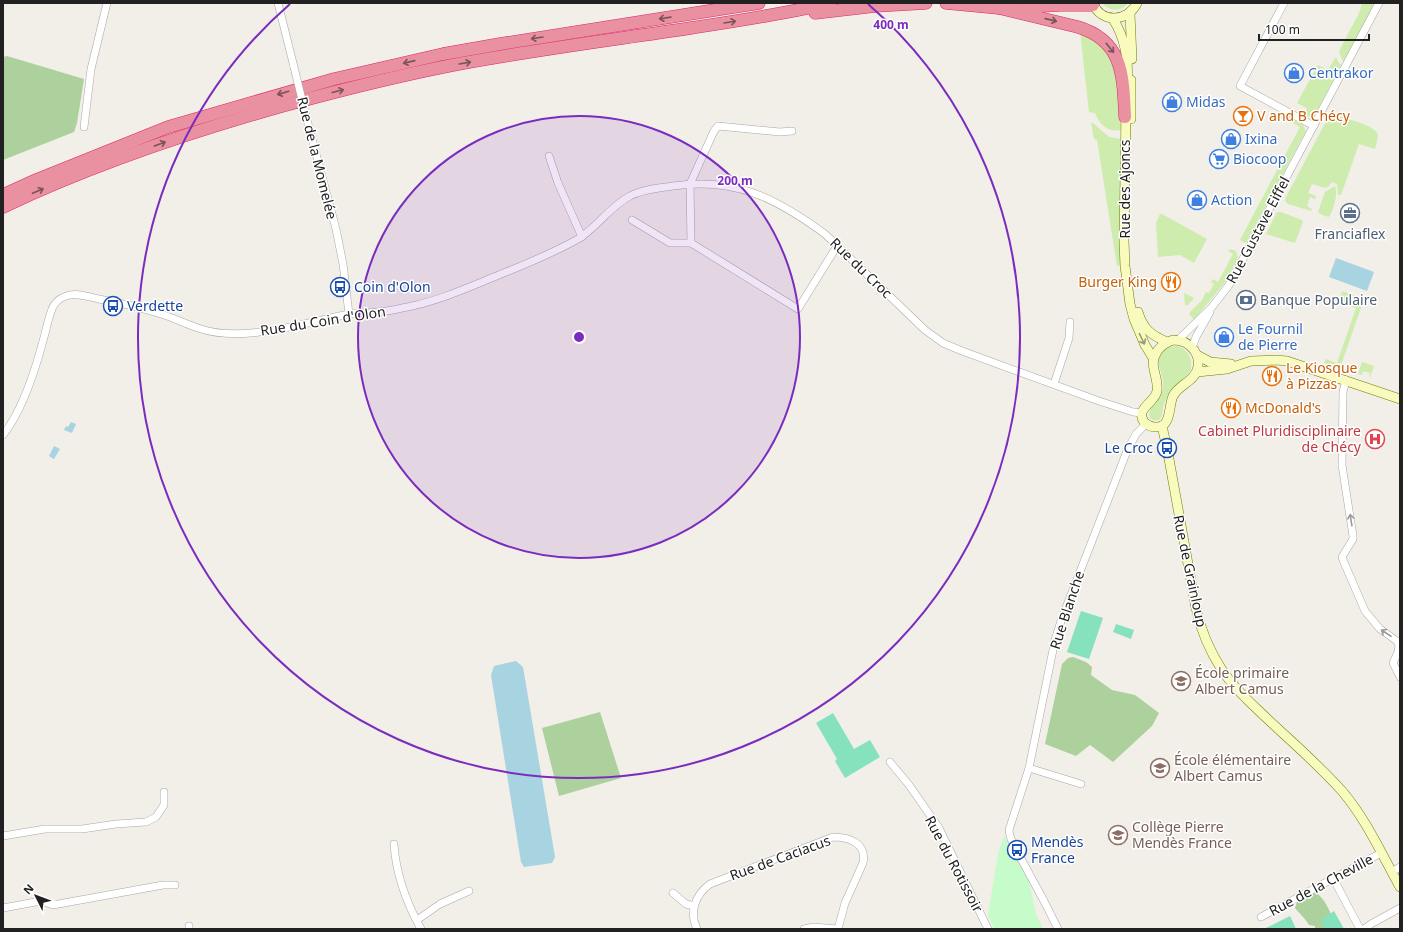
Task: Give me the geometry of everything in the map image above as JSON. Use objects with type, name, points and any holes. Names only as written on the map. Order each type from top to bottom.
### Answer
[{"type":"highway","points":[[692,14],[733,3]]},
{"type":"highway","points":[[3,195],[36,180],[168,127],[334,79],[443,54],[516,41],[759,3]]},
{"type":"highway","points":[[3,207],[71,177],[162,143],[212,126],[326,94],[453,65],[751,18],[830,3]]},
{"type":"highway","points":[[751,18],[768,20],[786,19],[875,6],[926,3]]},
{"type":"highway","points":[[946,3],[1000,8],[1093,4]]},
{"type":"highway","points":[[1000,8],[1078,27],[1087,30],[1102,39],[1115,55],[1121,69],[1125,117]]},
{"type":"street","points":[[84,127],[91,69],[107,3]]},
{"type":"street","name":"Rue de la Momelée","points":[[278,3],[336,229],[343,264],[349,314]]},
{"type":"street","points":[[1093,4],[1098,12],[1113,19],[1130,14],[1137,3]]},
{"type":"street","points":[[1284,3],[1240,86],[1314,126]]},
{"type":"street","name":"Rue Gustave Eiffel","points":[[1178,340],[1212,307],[1229,285],[1379,3]]},
{"type":"street","name":"Rue des Ajoncs","points":[[1130,14],[1132,58],[1130,256],[1132,284],[1141,322],[1154,336],[1167,342]]},
{"type":"street","name":"Rue des Ajoncs","points":[[1113,19],[1120,30],[1127,58],[1128,80],[1125,117],[1124,240],[1126,274],[1130,304],[1134,319],[1144,345],[1153,358]]},
{"type":"street","points":[[691,243],[690,184],[714,131],[718,126],[780,132],[792,131]]},
{"type":"street","points":[[549,156],[558,183],[582,237]]},
{"type":"street","name":"Rue du Croc","points":[[582,237],[592,230],[616,206],[631,195],[652,189],[690,184],[727,186],[744,189],[766,197],[825,234],[925,330],[943,343],[1113,405],[1133,412],[1142,413]]},
{"type":"street","points":[[632,220],[670,243],[691,243],[798,309],[837,246]]},
{"type":"street","name":"Rue du Coin d'Olon","points":[[3,434],[20,407],[42,344],[52,309],[58,301],[65,296],[76,294],[135,306],[163,314],[203,330],[235,334],[269,330],[349,314],[380,312],[436,300],[536,260],[582,237]]},
{"type":"street","name":"Rue Gustave Eiffel","points":[[1195,352],[1196,337],[1212,307]]},
{"type":"street","points":[[1054,384],[1069,338],[1070,322]]},
{"type":"street","points":[[1195,352],[1198,362],[1197,372],[1189,382],[1176,392],[1170,405],[1168,419],[1162,426],[1154,428],[1146,424],[1143,420],[1143,409],[1156,394],[1157,384],[1153,358],[1160,347],[1167,342],[1178,340],[1210,362],[1239,364]]},
{"type":"street","points":[[1197,372],[1227,369],[1239,364],[1254,361],[1287,361],[1400,399]]},
{"type":"street","points":[[1346,380],[1343,392],[1342,465],[1353,539],[1342,557],[1365,611],[1380,629],[1397,641],[1398,652],[1393,663],[1400,677]]},
{"type":"street","name":"Rue Blanche","points":[[1058,929],[1013,844],[1009,830],[1029,768],[1055,640],[1062,618],[1127,451],[1136,434],[1146,424]]},
{"type":"street","name":"Rue de Grainloup","points":[[1162,426],[1196,608],[1200,624],[1210,650],[1222,671],[1243,695],[1342,791],[1358,812],[1400,887]]},
{"type":"street","name":"Rue du Rotissoir","points":[[890,762],[909,785],[939,828],[988,929]]},
{"type":"street","points":[[1029,768],[1081,784]]},
{"type":"street","points":[[3,836],[45,829],[82,829],[116,824],[146,822],[156,817],[164,805],[164,792]]},
{"type":"street","name":"Rue de Caciacus","points":[[694,906],[700,893],[710,884],[824,839],[841,837],[859,845],[864,856],[863,863],[845,903],[838,929]]},
{"type":"street","points":[[394,844],[398,876],[419,928]]},
{"type":"street","name":"Rue de la Cheville","points":[[1261,917],[1381,853]]},
{"type":"street","points":[[1392,872],[1400,867]]},
{"type":"street","points":[[1333,878],[1360,929]]},
{"type":"street","points":[[3,908],[41,901],[53,905],[163,885],[175,885]]},
{"type":"street","points":[[417,920],[440,904],[469,891]]},
{"type":"street","points":[[673,893],[686,904],[694,906],[692,915],[697,929]]},
{"type":"street","points":[[1364,929],[1400,908]]},
{"type":"street","points":[[804,929],[813,927],[838,929]]},
{"type":"green space","points":[[1102,3],[1128,3],[1122,8],[1115,10],[1108,8]]},
{"type":"green space","points":[[1362,3],[1373,3],[1372,9],[1344,61],[1342,60],[1339,51],[1359,13]]},
{"type":"green space","points":[[1080,31],[1111,52],[1122,88],[1121,130],[1116,131],[1108,129],[1099,121],[1095,113],[1089,112]]},
{"type":"green space","points":[[7,56],[84,79],[77,123],[74,132],[3,160],[3,57]]},
{"type":"green space","points":[[1336,57],[1341,65],[1316,113],[1310,117],[1304,115],[1307,108],[1297,103],[1318,65],[1325,69],[1329,68]]},
{"type":"green space","points":[[1284,114],[1303,125],[1306,131],[1246,243],[1240,240],[1300,127],[1282,117]]},
{"type":"green space","points":[[1333,115],[1357,122],[1374,130],[1378,137],[1375,149],[1359,144],[1341,195],[1338,195],[1337,184],[1332,182],[1325,188],[1312,184],[1308,193],[1316,196],[1315,199],[1310,197],[1307,206],[1312,209],[1311,211],[1288,204],[1285,201],[1286,197],[1329,116]]},
{"type":"green space","points":[[1091,123],[1093,123],[1109,137],[1121,139],[1121,266],[1117,266],[1097,140],[1094,139]]},
{"type":"green space","points":[[1335,186],[1336,198],[1331,213],[1329,217],[1322,215],[1318,212],[1325,192]]},
{"type":"green space","points":[[1277,212],[1281,212],[1302,220],[1303,222],[1295,243],[1266,234]]},
{"type":"green space","points":[[1160,214],[1207,239],[1194,263],[1180,255],[1158,257],[1156,223]]},
{"type":"green space","points":[[1230,249],[1236,251],[1238,258],[1225,282],[1194,320],[1189,314],[1190,312],[1202,300],[1206,292],[1209,293],[1214,284],[1211,282],[1213,279],[1218,282],[1233,254],[1228,251]]},
{"type":"green space","points":[[1342,291],[1364,299],[1340,368],[1324,363],[1326,359],[1337,363],[1356,308],[1338,301]]},
{"type":"green space","points":[[1184,293],[1194,298],[1188,305],[1185,305]]},
{"type":"green space","points":[[1178,346],[1185,350],[1189,355],[1191,369],[1189,373],[1170,391],[1163,407],[1161,418],[1159,420],[1151,419],[1149,416],[1151,408],[1163,389],[1158,356],[1161,351],[1167,347]]},
{"type":"green space","points":[[1362,362],[1374,366],[1370,377],[1370,373],[1363,371],[1362,375],[1358,374]]},
{"type":"green space","points":[[1081,611],[1103,618],[1089,659],[1067,652]]},
{"type":"green space","points":[[1116,624],[1134,630],[1131,639],[1113,632]]},
{"type":"green space","points":[[1073,657],[1086,662],[1092,667],[1091,675],[1112,690],[1135,695],[1159,713],[1152,726],[1113,762],[1090,745],[1076,756],[1045,744],[1062,664],[1068,658]]},
{"type":"green space","points":[[600,712],[621,778],[559,796],[542,728]]},
{"type":"green space","points":[[833,713],[854,749],[870,740],[880,757],[845,778],[835,761],[837,759],[816,723]]},
{"type":"green space","points":[[1004,836],[1028,877],[1036,914],[1043,929],[994,929],[988,915],[998,854]]},
{"type":"green space","points":[[1315,892],[1326,904],[1336,929],[1315,929],[1315,926],[1309,925],[1295,908],[1297,902]]},
{"type":"green space","points":[[1334,911],[1344,929],[1325,929],[1321,920]]},
{"type":"green space","points":[[1290,916],[1296,929],[1264,929]]},
{"type":"water","points":[[1336,258],[1374,272],[1367,291],[1329,277]]},
{"type":"water","points":[[71,422],[76,424],[72,433],[64,430]]},
{"type":"water","points":[[54,446],[60,449],[54,459],[49,456]]},
{"type":"water","points":[[516,661],[523,667],[555,857],[552,863],[524,867],[521,862],[491,675],[494,666]]},
{"type":"place","name":"Centrakor","points":[[1294,73]]},
{"type":"place","name":"Midas","points":[[1172,102]]},
{"type":"place","name":"V and B Chécy","points":[[1243,116]]},
{"type":"place","name":"Ixina","points":[[1231,139]]},
{"type":"place","name":"Biocoop","points":[[1219,159]]},
{"type":"place","name":"Action","points":[[1197,200]]},
{"type":"place","name":"Franciaflex","points":[[1350,213]]},
{"type":"place","name":"Burger King","points":[[1171,282]]},
{"type":"place","name":"Coin d'Olon","points":[[340,287]]},
{"type":"place","name":"Banque Populaire","points":[[1246,300]]},
{"type":"place","name":"Verdette","points":[[113,306]]},
{"type":"place","name":"Le Fournil de Pierre","points":[[1224,337]]},
{"type":"place","name":"Le Kiosque à Pizzas","points":[[1272,376]]},
{"type":"place","name":"McDonald's","points":[[1231,408]]},
{"type":"place","name":"Cabinet Pluridisciplinaire de Chécy","points":[[1375,439]]},
{"type":"place","name":"Le Croc","points":[[1167,448]]},
{"type":"place","name":"École primaire Albert Camus","points":[[1181,681]]},
{"type":"place","name":"École élémentaire Albert Camus","points":[[1160,768]]},
{"type":"place","name":"Collège Pierre Mendès France","points":[[1118,835]]},
{"type":"place","name":"Mendès France","points":[[1017,850]]}]
